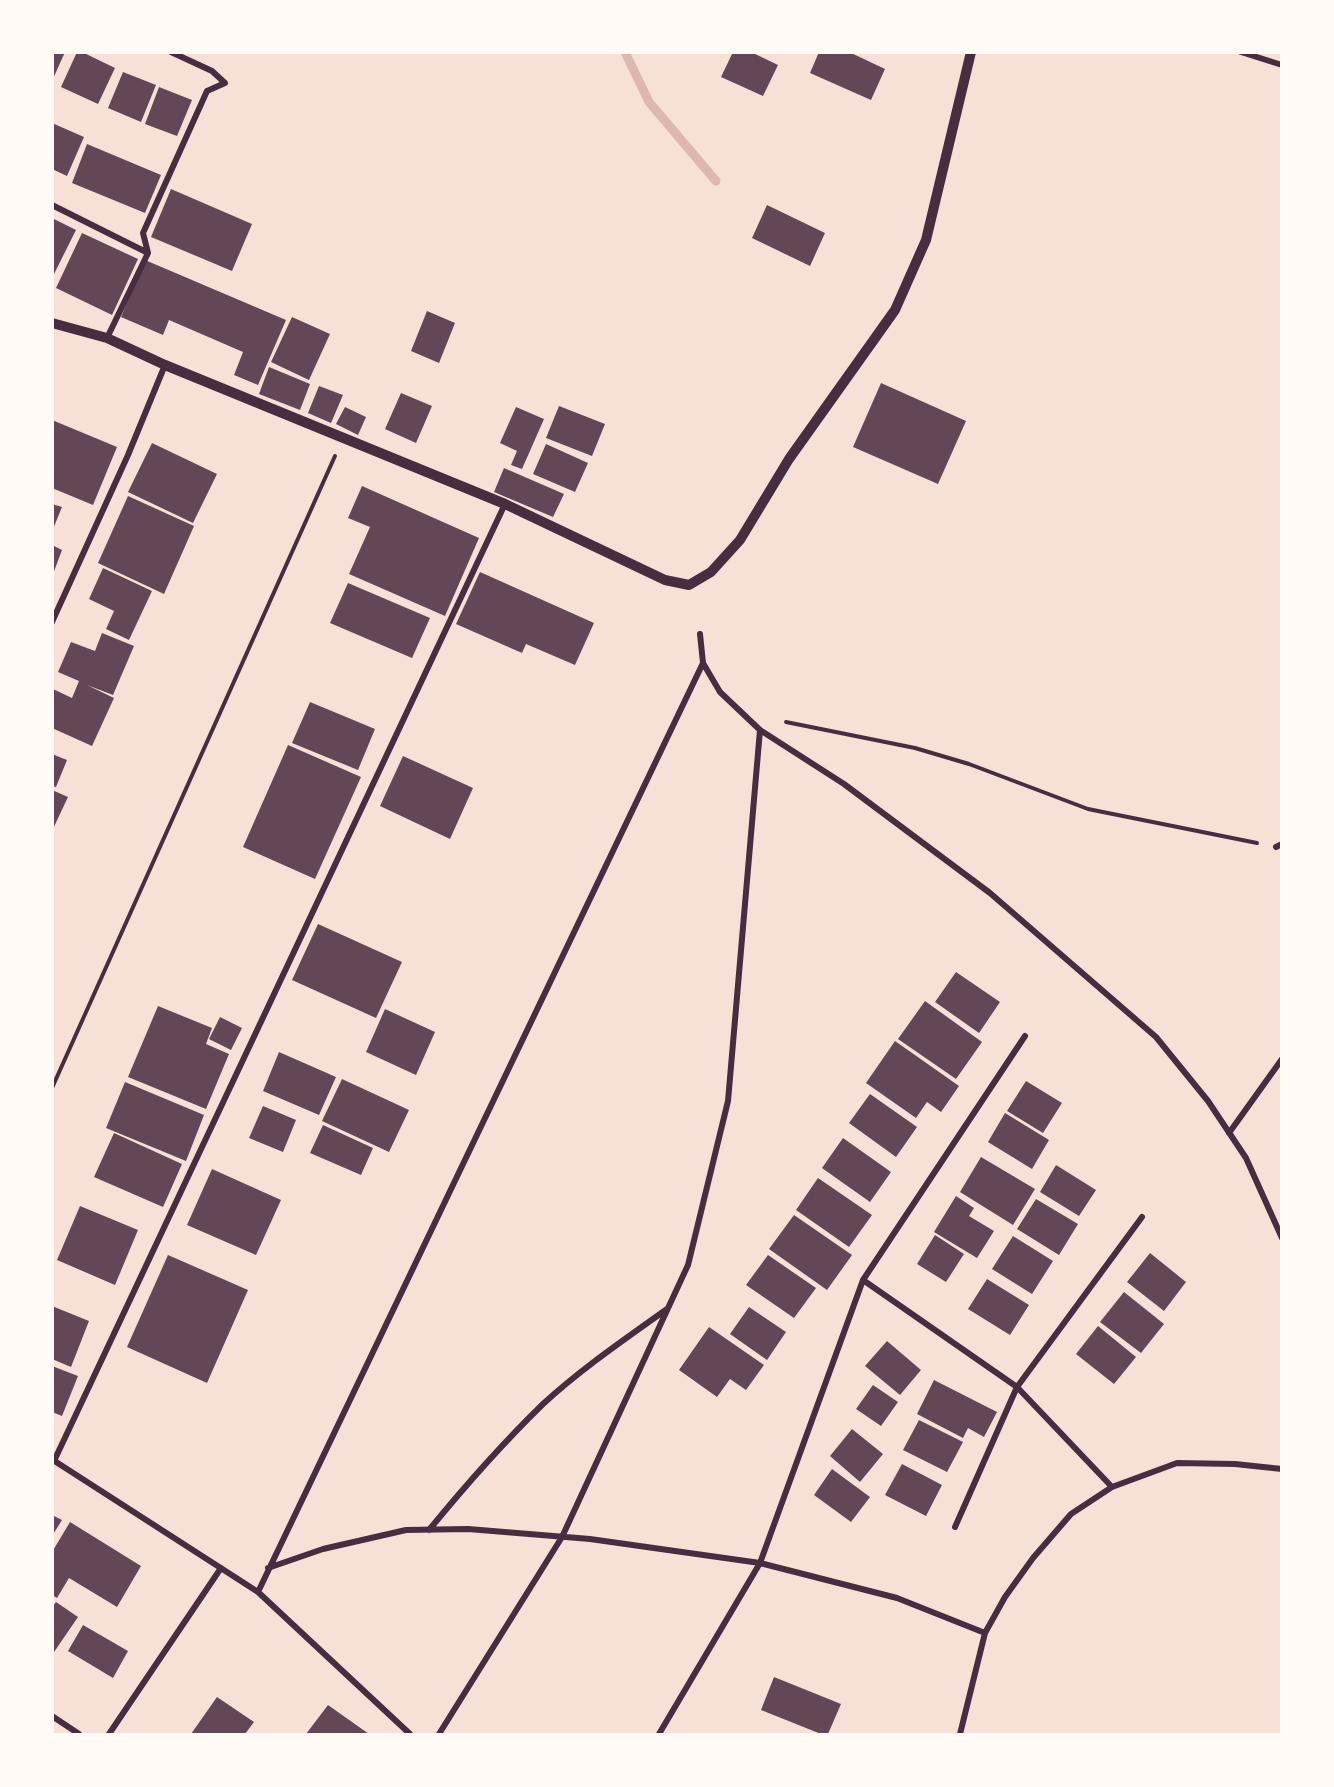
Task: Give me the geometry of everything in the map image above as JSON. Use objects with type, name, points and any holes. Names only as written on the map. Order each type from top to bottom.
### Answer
[{"type":"street","points":[[107,338],[148,253],[143,233],[207,91],[225,83],[212,71],[171,52]]},
{"type":"street","points":[[52,323],[107,338],[165,365],[505,504],[665,580],[689,585],[711,572],[740,540],[789,459],[895,310],[926,240],[970,52]]},
{"type":"street","points":[[1241,52],[1281,66]]},
{"type":"street","points":[[52,205],[148,253]]},
{"type":"street","points":[[52,622],[128,455],[165,365]]},
{"type":"street","points":[[410,1734],[258,1592],[53,1461],[505,504]]},
{"type":"street","points":[[700,634],[703,663],[720,692],[760,730],[844,784],[990,893],[1156,1037],[1208,1101],[1246,1158],[1281,1238]]},
{"type":"street","points":[[258,1592],[703,663]]},
{"type":"street","points":[[439,1734],[562,1537],[688,1265],[728,1101],[760,730]]},
{"type":"street","points":[[659,1734],[760,1563],[863,1280],[1025,1036]]},
{"type":"street","points":[[1229,1133],[1281,1059]]},
{"type":"street","points":[[955,1527],[1017,1387],[1142,1217]]},
{"type":"street","points":[[863,1280],[1017,1387],[1112,1487]]},
{"type":"street","points":[[429,1530],[490,1458],[545,1403],[606,1352],[667,1309]]},
{"type":"street","points":[[960,1734],[985,1633],[1005,1597],[1033,1558],[1071,1514],[1112,1487],[1177,1463],[1235,1464],[1281,1469]]},
{"type":"street","points":[[268,1568],[322,1549],[406,1530],[468,1529],[590,1539],[760,1563],[897,1598],[985,1633]]},
{"type":"street","points":[[109,1734],[221,1568]]},
{"type":"street","points":[[52,1716],[79,1734]]},
{"type":"path","points":[[52,1088],[343,437]]},
{"type":"path","points":[[742,713],[915,748],[969,764],[1088,809],[1279,846]]},
{"type":"building","points":[[52,52],[65,52],[52,81]]},
{"type":"building","points":[[77,52],[82,52],[115,68],[98,104],[61,87]]},
{"type":"building","points":[[733,52],[751,52],[778,65],[763,96],[721,77]]},
{"type":"building","points":[[819,52],[849,52],[885,69],[871,100],[810,73]]},
{"type":"building","points":[[123,72],[156,85],[141,122],[108,108]]},
{"type":"building","points":[[159,87],[192,100],[177,136],[145,124]]},
{"type":"building","points":[[52,123],[84,137],[67,176],[52,169]]},
{"type":"building","points":[[87,144],[161,175],[145,213],[72,183]]},
{"type":"building","points":[[171,189],[252,224],[232,271],[151,237]]},
{"type":"building","points":[[767,205],[825,233],[810,266],[752,238]]},
{"type":"building","points":[[52,218],[76,230],[52,278]]},
{"type":"building","points":[[82,233],[138,259],[112,315],[56,288]]},
{"type":"building","points":[[145,260],[286,320],[258,385],[234,375],[243,352],[169,320],[163,335],[121,317]]},
{"type":"building","points":[[427,311],[455,323],[439,363],[411,351]]},
{"type":"building","points":[[292,317],[330,334],[309,380],[271,362]]},
{"type":"building","points":[[269,367],[310,384],[300,410],[259,394]]},
{"type":"building","points":[[881,383],[966,421],[938,484],[853,447]]},
{"type":"building","points":[[319,386],[343,395],[331,423],[308,413]]},
{"type":"building","points":[[401,393],[432,406],[416,443],[385,429]]},
{"type":"building","points":[[559,406],[605,424],[592,456],[546,438]]},
{"type":"building","points":[[345,407],[366,417],[358,435],[336,424]]},
{"type":"building","points":[[516,407],[544,419],[522,469],[511,465],[517,451],[500,443]]},
{"type":"building","points":[[52,420],[117,447],[93,505],[52,488]]},
{"type":"building","points":[[152,443],[217,474],[193,523],[128,492]]},
{"type":"building","points":[[546,444],[588,463],[575,492],[533,474]]},
{"type":"building","points":[[504,468],[564,494],[553,517],[494,492]]},
{"type":"building","points":[[362,486],[479,538],[445,616],[349,574],[370,527],[348,518]]},
{"type":"building","points":[[128,496],[194,526],[164,594],[98,563]]},
{"type":"building","points":[[52,504],[62,507],[53,529],[52,529]]},
{"type":"building","points":[[52,545],[62,550],[53,574],[52,574]]},
{"type":"building","points":[[103,568],[152,591],[129,640],[106,629],[114,611],[89,599]]},
{"type":"building","points":[[480,572],[594,623],[575,665],[526,644],[522,653],[456,624]]},
{"type":"building","points":[[348,583],[430,618],[412,658],[330,623]]},
{"type":"building","points":[[102,633],[134,646],[113,695],[87,685],[114,698],[92,746],[52,728],[52,691],[53,689],[72,698],[79,681],[58,672],[71,642],[95,651]]},
{"type":"building","points":[[310,702],[375,729],[358,770],[292,743]]},
{"type":"building","points":[[288,745],[361,777],[315,879],[243,847]]},
{"type":"building","points":[[52,754],[67,760],[56,787],[52,786]]},
{"type":"building","points":[[403,756],[473,788],[450,839],[380,806]]},
{"type":"building","points":[[52,790],[68,797],[52,831]]},
{"type":"building","points":[[318,924],[402,962],[376,1018],[292,980]]},
{"type":"building","points":[[956,972],[1000,1002],[979,1033],[935,1002]]},
{"type":"building","points":[[925,1001],[982,1042],[956,1079],[898,1039]]},
{"type":"building","points":[[158,1006],[212,1028],[206,1044],[229,1054],[206,1109],[128,1077]]},
{"type":"building","points":[[385,1009],[435,1032],[416,1075],[366,1052]]},
{"type":"building","points":[[220,1017],[242,1028],[231,1050],[209,1039]]},
{"type":"building","points":[[895,1041],[959,1086],[941,1112],[927,1102],[916,1118],[866,1083]]},
{"type":"building","points":[[279,1052],[336,1077],[319,1115],[263,1091]]},
{"type":"building","points":[[342,1079],[409,1110],[389,1152],[322,1121]]},
{"type":"building","points":[[1026,1081],[1062,1103],[1043,1133],[1007,1111]]},
{"type":"building","points":[[125,1082],[204,1115],[186,1161],[106,1128]]},
{"type":"building","points":[[870,1094],[917,1127],[896,1157],[849,1123]]},
{"type":"building","points":[[263,1106],[296,1120],[283,1152],[249,1138]]},
{"type":"building","points":[[1005,1113],[1049,1140],[1032,1169],[988,1142]]},
{"type":"building","points":[[323,1125],[373,1148],[361,1175],[310,1153]]},
{"type":"building","points":[[114,1133],[182,1164],[163,1207],[94,1177]]},
{"type":"building","points":[[843,1138],[891,1172],[870,1202],[822,1168]]},
{"type":"building","points":[[981,1157],[1035,1189],[1013,1225],[960,1192]]},
{"type":"building","points":[[1056,1165],[1096,1190],[1079,1216],[1040,1192]]},
{"type":"building","points":[[212,1169],[281,1200],[256,1255],[187,1225]]},
{"type":"building","points":[[818,1178],[872,1215],[849,1247],[796,1210]]},
{"type":"building","points":[[956,1196],[974,1208],[969,1216],[994,1231],[977,1258],[934,1232]]},
{"type":"building","points":[[1036,1199],[1078,1224],[1059,1255],[1017,1229]]},
{"type":"building","points":[[80,1206],[138,1230],[115,1285],[57,1260]]},
{"type":"building","points":[[794,1215],[852,1255],[827,1290],[769,1249]]},
{"type":"building","points":[[935,1235],[964,1254],[946,1282],[917,1264]]},
{"type":"building","points":[[1013,1236],[1053,1261],[1032,1294],[992,1269]]},
{"type":"building","points":[[1150,1253],[1186,1282],[1164,1311],[1127,1282]]},
{"type":"building","points":[[168,1255],[248,1290],[207,1383],[127,1347]]},
{"type":"building","points":[[768,1255],[816,1288],[794,1318],[746,1285]]},
{"type":"building","points":[[987,1279],[1029,1305],[1010,1335],[968,1309]]},
{"type":"building","points":[[1124,1292],[1164,1324],[1141,1353],[1100,1322]]},
{"type":"building","points":[[52,1306],[89,1321],[71,1367],[52,1359]]},
{"type":"building","points":[[749,1307],[786,1332],[767,1360],[730,1334]]},
{"type":"building","points":[[1098,1326],[1136,1357],[1114,1384],[1076,1354]]},
{"type":"building","points":[[709,1327],[764,1365],[746,1390],[730,1379],[717,1397],[679,1370]]},
{"type":"building","points":[[887,1341],[921,1370],[900,1395],[865,1366]]},
{"type":"building","points":[[52,1366],[78,1376],[62,1416],[52,1412]]},
{"type":"building","points":[[934,1380],[997,1412],[984,1437],[968,1428],[963,1438],[917,1414]]},
{"type":"building","points":[[873,1385],[898,1402],[881,1426],[856,1409]]},
{"type":"building","points":[[919,1420],[963,1442],[947,1472],[903,1450]]},
{"type":"building","points":[[852,1429],[883,1454],[860,1482],[830,1456]]},
{"type":"building","points":[[902,1464],[942,1485],[926,1516],[885,1495]]},
{"type":"building","points":[[832,1469],[870,1497],[851,1522],[814,1495]]},
{"type":"building","points":[[52,1515],[62,1520],[52,1536]]},
{"type":"building","points":[[70,1522],[141,1566],[117,1607],[69,1578],[57,1598],[52,1595],[52,1552]]},
{"type":"building","points":[[56,1602],[78,1617],[52,1655],[52,1607]]},
{"type":"building","points":[[83,1625],[128,1651],[113,1678],[68,1651]]},
{"type":"building","points":[[774,1677],[841,1704],[828,1734],[821,1734],[761,1710]]},
{"type":"building","points":[[217,1697],[254,1722],[245,1734],[191,1734]]},
{"type":"building","points":[[328,1705],[369,1734],[306,1734]]},
{"type":"waterway","points":[[625,52],[649,102],[716,181]]}]
